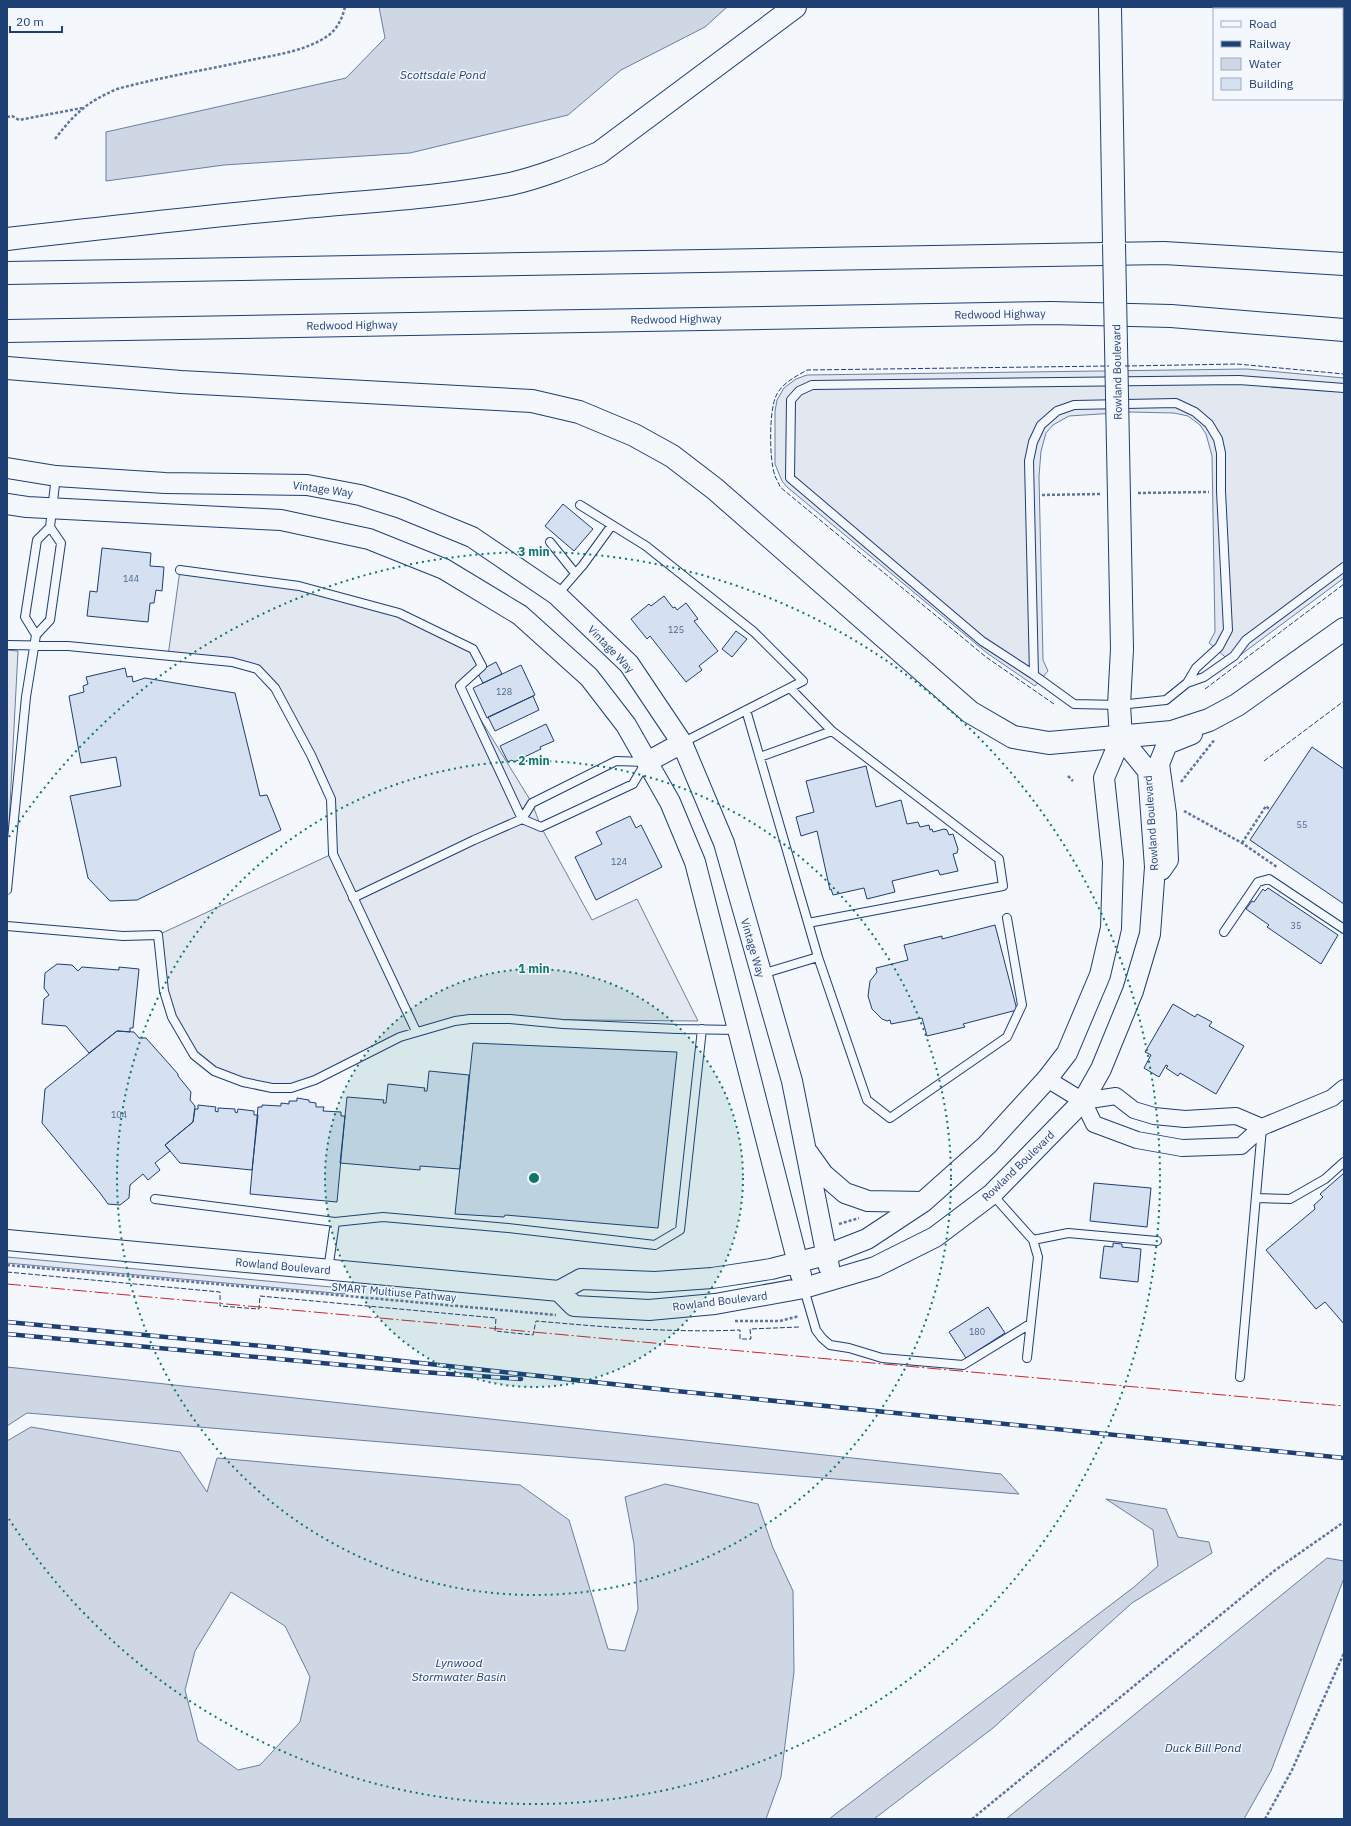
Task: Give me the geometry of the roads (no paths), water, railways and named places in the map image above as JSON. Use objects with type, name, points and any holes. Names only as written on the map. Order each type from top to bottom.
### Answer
[{"type":"main road","points":[[7,239],[184,218],[453,193],[511,184],[566,167],[599,153],[795,7]]},
{"type":"main road","name":"Rowland Boulevard","points":[[1110,7],[1122,649],[1120,705],[1121,738]]},
{"type":"main road","points":[[7,273],[1164,253],[1344,264]]},
{"type":"main road","name":"Redwood Highway","points":[[7,331],[1051,313],[1171,316],[1344,330]]},
{"type":"main road","points":[[7,368],[181,382],[532,401],[579,412],[634,435],[666,452],[709,484],[970,712],[1013,737],[1049,743],[1121,738],[1172,732],[1200,724],[1237,705],[1344,629]]},
{"type":"street","name":"Vintage Way","points":[[7,468],[56,476],[165,483],[307,485],[360,495],[401,508],[472,537],[557,595],[629,664],[682,744],[724,843],[792,1081],[826,1255],[833,1279]]},
{"type":"street","points":[[7,504],[27,507],[51,517],[280,520],[369,539],[444,569],[520,615],[589,677],[626,725],[670,802],[695,862],[804,1288]]},
{"type":"street","points":[[1154,880],[1168,860],[1166,814],[1159,764],[1166,744],[1194,733],[1200,724]]},
{"type":"street","name":"Rowland Boulevard","points":[[7,1240],[559,1291],[581,1279],[655,1282],[712,1278],[798,1263],[826,1255],[867,1239],[923,1202],[987,1145],[1047,1079],[1067,1053],[1100,975],[1111,928],[1113,862],[1104,778],[1121,738],[1148,771],[1155,867],[1150,934],[1135,984],[1101,1069],[1083,1101],[992,1194],[935,1237],[876,1267],[804,1288],[715,1304],[649,1310],[574,1306],[559,1291]]},
{"type":"street","points":[[647,762],[682,744]]},
{"type":"street","points":[[1047,1079],[1083,1101],[1094,1124],[1137,1140],[1182,1148],[1241,1146],[1262,1127],[1332,1098],[1344,1088]]},
{"type":"street","points":[[1083,1101],[1116,1096],[1134,1110],[1154,1116],[1185,1119],[1236,1116],[1262,1127]]},
{"type":"street","points":[[806,1150],[823,1174],[845,1193],[868,1201],[923,1202]]},
{"type":"lane","points":[[1344,388],[1239,380],[812,385],[799,391],[791,400],[790,478],[982,641],[1074,704],[1120,705],[1166,700],[1187,683],[1204,677],[1234,656],[1246,640],[1344,567]]},
{"type":"lane","points":[[1034,676],[1029,461],[1032,442],[1042,425],[1057,411],[1074,405],[1176,403],[1195,412],[1209,424],[1218,439],[1221,453],[1221,491],[1228,630],[1219,647],[1196,668],[1187,683]]},
{"type":"lane","points":[[36,634],[25,617],[37,540],[51,517],[56,476]]},
{"type":"lane","points":[[580,505],[646,546],[754,632],[804,681],[682,744]]},
{"type":"lane","points":[[7,890],[26,697],[36,634],[50,620],[61,543],[51,517]]},
{"type":"lane","points":[[557,595],[583,565],[612,525]]},
{"type":"lane","points":[[550,542],[575,573]]},
{"type":"lane","points":[[180,570],[299,586],[377,607],[399,613],[473,649],[482,666],[460,686],[522,820],[541,826],[633,784],[647,762]]},
{"type":"lane","points":[[7,645],[68,646],[232,662],[257,669],[275,688],[311,754],[331,799],[332,854],[416,1031]]},
{"type":"lane","points":[[790,688],[832,731],[999,859],[1003,886],[808,922]]},
{"type":"lane","points":[[746,710],[818,957],[867,1100],[890,1118],[1007,1037],[1022,1005],[1007,918]]},
{"type":"lane","points":[[760,757],[832,731]]},
{"type":"lane","points":[[353,898],[474,840],[522,820],[532,803],[616,761],[647,762]]},
{"type":"lane","points":[[1224,932],[1258,882],[1269,879],[1344,929]]},
{"type":"lane","points":[[7,926],[123,936],[158,935],[164,991],[172,1017],[194,1055],[214,1071],[243,1082],[272,1088],[291,1088],[336,1071],[400,1036],[455,1021],[470,1019],[510,1019],[563,1024],[738,1030]]},
{"type":"lane","points":[[761,975],[818,957]]},
{"type":"lane","points":[[155,1199],[335,1222],[383,1217],[508,1228],[655,1245],[680,1230],[702,1029]]},
{"type":"lane","points":[[1240,1377],[1262,1127]]},
{"type":"lane","points":[[1256,1198],[1290,1199],[1325,1179],[1344,1162]]},
{"type":"lane","points":[[992,1194],[1033,1240],[1038,1257],[1027,1358]]},
{"type":"lane","points":[[328,1270],[335,1222]]},
{"type":"lane","points":[[1033,1240],[1068,1233],[1157,1241]]},
{"type":"lane","points":[[804,1288],[816,1330],[822,1338],[830,1345],[849,1348],[882,1358],[963,1365],[1030,1324]]},
{"type":"water","name":"Scottsdale Pond","points":[[379,7],[727,7],[705,27],[621,70],[568,115],[410,153],[224,165],[106,181],[106,132],[346,78],[385,38]]},
{"type":"water","points":[[7,1367],[1001,1474],[1019,1494],[27,1413],[7,1426]]},
{"type":"water","name":"Lynwood Stormwater Basin","points":[[31,1427],[180,1452],[207,1492],[217,1458],[520,1485],[569,1520],[608,1649],[625,1651],[638,1609],[634,1544],[625,1497],[665,1484],[758,1504],[773,1548],[793,1591],[794,1672],[781,1777],[766,1819],[7,1819],[7,1441]],"holes":[[[231,1592],[285,1626],[310,1677],[300,1722],[260,1765],[238,1770],[198,1741],[185,1690],[195,1651]]]},
{"type":"water","points":[[1106,1499],[1166,1509],[1178,1537],[1209,1542],[1212,1553],[1132,1603],[993,1728],[874,1819],[829,1819],[1134,1587],[1158,1566],[1153,1530]]},
{"type":"water","name":"Duck Bill Pond","points":[[1327,1558],[1344,1561],[1344,1578],[1271,1771],[1244,1819],[1006,1819]]},
{"type":"railway","points":[[7,1322],[283,1348],[676,1391],[1344,1458]]},
{"type":"railway","points":[[7,1334],[408,1371],[521,1379]]}]
